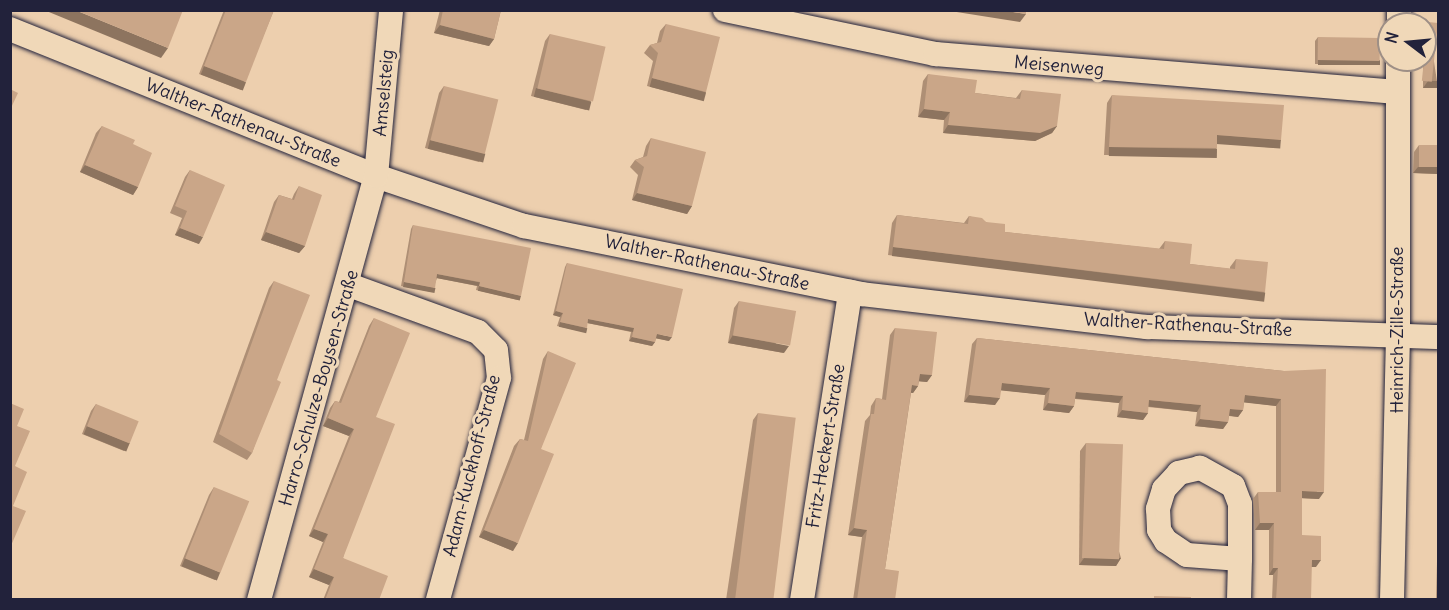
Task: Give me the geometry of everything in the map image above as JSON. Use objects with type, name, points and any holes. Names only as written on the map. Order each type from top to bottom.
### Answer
[{"type":"street","name":"Amselsteig","points":[[376,177],[391,10]]},
{"type":"street","name":"Meisenweg","points":[[724,10],[935,54],[1397,92]]},
{"type":"street","name":"Walther-Rathenau-Straße","points":[[10,29],[376,177],[524,226],[850,292],[1147,327],[1438,337]]},
{"type":"street","name":"Heinrich-Zille-Straße","points":[[1392,600],[1398,336],[1398,72]]},
{"type":"street","name":"Harro-Schulze-Boysen-Straße","points":[[259,600],[349,285],[376,177]]},
{"type":"street","name":"Adam-Kuckhoff-Straße","points":[[349,285],[478,332],[496,350],[499,378],[438,600]]},
{"type":"street","name":"Fritz-Heckert-Straße","points":[[802,600],[850,292]]},
{"type":"street","points":[[1239,600],[1240,559]]},
{"type":"building","points":[[75,10],[183,10],[168,48]]},
{"type":"building","points":[[226,10],[274,10],[246,82],[204,66]]},
{"type":"building","points":[[443,10],[501,10],[494,39],[440,25]]},
{"type":"building","points":[[1000,10],[1026,10],[1026,14]]},
{"type":"building","points":[[666,24],[720,37],[706,92],[652,78],[658,53],[650,45],[661,42]]},
{"type":"building","points":[[550,34],[606,47],[593,101],[537,89]]},
{"type":"building","points":[[1318,37],[1377,38],[1377,61],[1318,60]]},
{"type":"building","points":[[1423,72],[1433,72],[1432,82],[1422,81]]},
{"type":"building","points":[[928,74],[977,80],[975,93],[1020,99],[1022,90],[1061,94],[1057,126],[1040,133],[948,125],[950,112],[924,109]]},
{"type":"building","points":[[444,86],[498,100],[485,154],[430,140]]},
{"type":"building","points":[[10,89],[18,93],[10,110]]},
{"type":"building","points":[[1112,95],[1284,105],[1281,140],[1217,135],[1217,148],[1109,147]]},
{"type":"building","points":[[102,126],[135,140],[133,144],[152,153],[138,187],[85,165]]},
{"type":"building","points":[[651,138],[706,152],[692,206],[637,193],[644,167],[635,160],[647,156]]},
{"type":"building","points":[[1419,145],[1438,145],[1438,167],[1419,167]]},
{"type":"building","points":[[190,170],[225,185],[203,237],[180,228],[187,211],[175,206]]},
{"type":"building","points":[[299,186],[322,195],[305,246],[266,232],[279,195],[294,200]]},
{"type":"building","points":[[897,215],[968,224],[969,216],[982,218],[986,222],[1005,224],[1005,232],[1164,249],[1165,241],[1192,244],[1190,264],[1235,269],[1236,259],[1268,262],[1265,292],[893,247]]},
{"type":"building","points":[[413,225],[531,248],[521,296],[479,286],[480,282],[437,274],[435,288],[404,282]]},
{"type":"building","points":[[567,263],[683,289],[672,337],[657,334],[655,342],[632,337],[634,328],[588,319],[587,328],[560,322],[563,313],[556,311]]},
{"type":"building","points":[[274,281],[310,295],[277,380],[281,382],[252,453],[219,434]]},
{"type":"building","points":[[739,301],[796,311],[790,346],[733,335]]},
{"type":"building","points":[[374,318],[410,333],[376,417],[395,424],[343,558],[388,576],[379,600],[325,600],[334,577],[314,569],[328,534],[314,529],[354,429],[328,418],[335,401],[341,403]]},
{"type":"building","points":[[895,328],[937,332],[932,375],[920,374],[918,386],[912,385],[885,569],[899,571],[895,600],[857,600],[867,530],[854,528],[871,414],[874,414],[876,398],[886,400]]},
{"type":"building","points":[[977,338],[1284,371],[1326,369],[1324,492],[1302,491],[1302,535],[1321,536],[1321,560],[1312,560],[1311,600],[1276,600],[1278,568],[1273,568],[1274,523],[1260,523],[1258,492],[1281,492],[1281,399],[1245,395],[1243,410],[1230,409],[1228,422],[1200,419],[1201,405],[1149,400],[1148,413],[1122,410],[1123,396],[1076,392],[1074,406],[1048,403],[1050,388],[1002,383],[1000,398],[969,395]]},
{"type":"building","points":[[548,351],[576,363],[541,449],[554,454],[518,543],[484,530],[520,439],[528,441]]},
{"type":"building","points":[[10,403],[24,409],[17,426],[30,431],[15,466],[27,472],[13,506],[26,511],[10,548]]},
{"type":"building","points":[[96,404],[139,421],[130,443],[87,426]]},
{"type":"building","points":[[758,413],[796,418],[773,600],[735,600]]},
{"type":"building","points":[[1086,443],[1123,444],[1119,559],[1082,558]]},
{"type":"building","points":[[214,487],[249,501],[220,573],[185,558]]},
{"type":"building","points":[[1154,596],[1191,597],[1191,600],[1154,600]]}]
